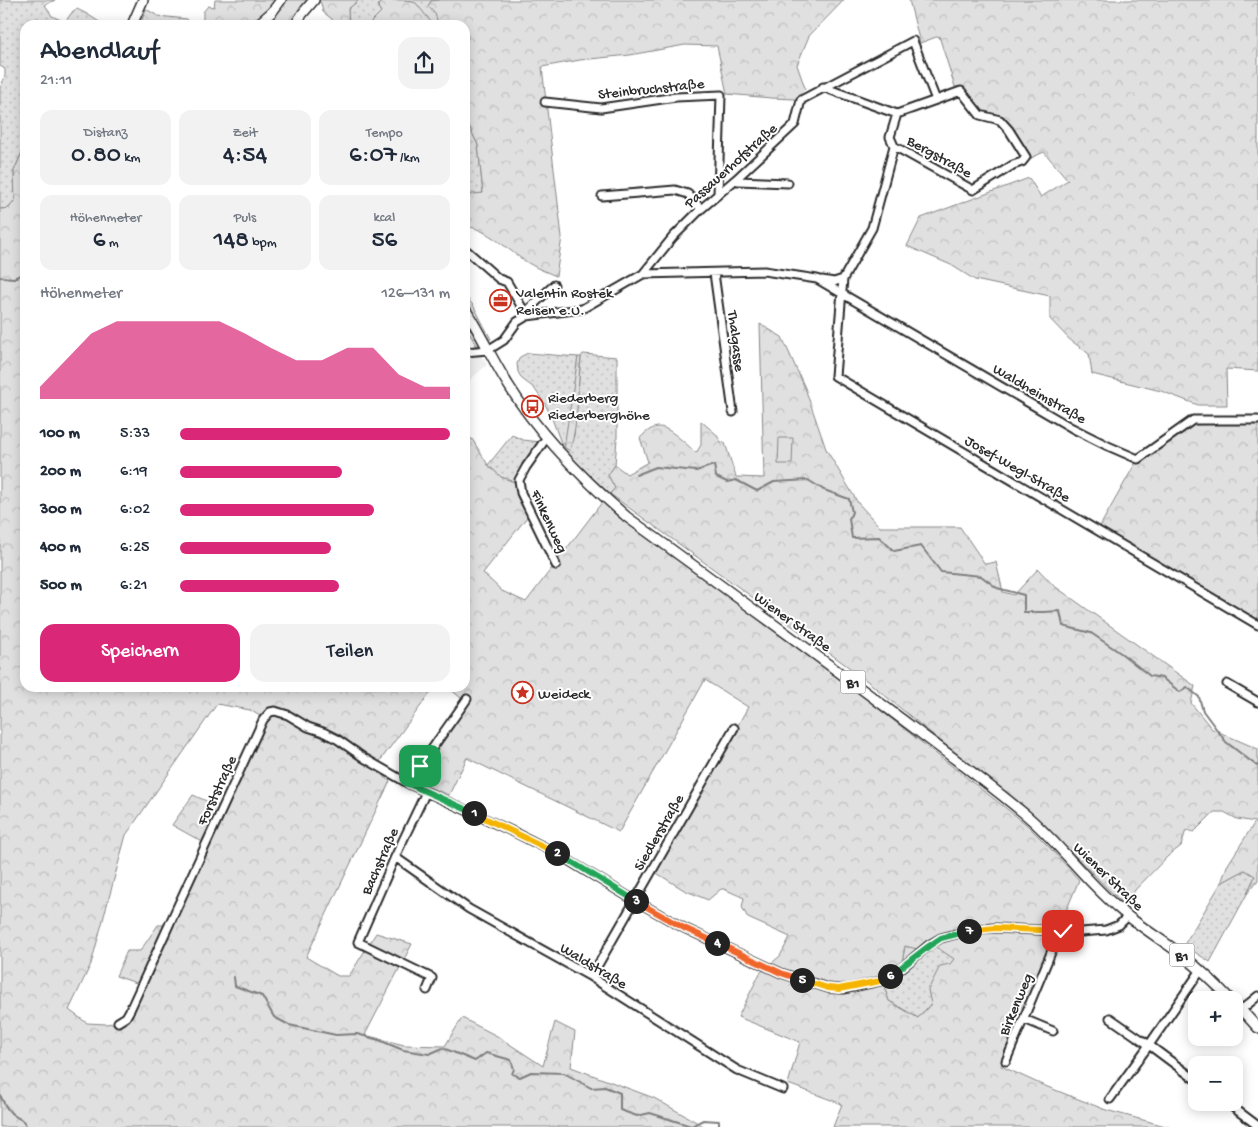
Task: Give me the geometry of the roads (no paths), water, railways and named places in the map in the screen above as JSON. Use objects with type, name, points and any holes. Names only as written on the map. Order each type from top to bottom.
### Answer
[{"type":"main road","points":[[134,20],[143,0]]},
{"type":"main road","points":[[262,20],[272,12],[281,0]]},
{"type":"main road","points":[[298,20],[314,0]]},
{"type":"main road","name":"Wiener Straße","points":[[470,318],[509,387],[532,419],[601,494],[627,517],[845,676],[1020,810],[1054,842],[1096,887],[1128,916],[1201,970],[1223,991]]},
{"type":"main road","name":"Wiener Straße","points":[[1243,1012],[1258,1028]]},
{"type":"street","name":"Passauerhofstraße","points":[[643,274],[673,237],[701,208],[736,179],[795,124],[801,100],[914,40],[936,100]]},
{"type":"street","points":[[823,87],[897,114],[936,100]]},
{"type":"street","name":"Bergstraße","points":[[842,294],[843,280],[872,228],[894,146],[973,190],[1013,165],[1022,162],[1026,157],[1009,130],[1000,120],[980,115],[961,91],[936,100]]},
{"type":"street","name":"Steinbruchstraße","points":[[545,102],[601,108],[676,97],[721,95],[718,194]]},
{"type":"street","points":[[894,146],[890,137],[897,114]]},
{"type":"street","points":[[736,179],[738,181],[788,183]]},
{"type":"street","points":[[602,196],[675,190],[688,194],[701,208]]},
{"type":"street","points":[[470,253],[499,279],[507,282],[527,316]]},
{"type":"street","name":"Waldheimstraße","points":[[527,316],[582,309],[643,274],[764,271],[834,282],[843,280]]},
{"type":"street","name":"Thalgasse","points":[[714,273],[733,412]]},
{"type":"street","name":"Waldheimstraße","points":[[817,279],[1072,428],[1138,459],[1193,420],[1258,420]]},
{"type":"street","points":[[470,352],[488,350],[504,340],[517,322],[527,316],[530,308],[554,285]]},
{"type":"street","name":"Josef-Wegl-Straße","points":[[842,294],[835,376],[1258,625]]},
{"type":"street","name":"Finkenweg","points":[[547,437],[518,480],[521,493],[556,565]]},
{"type":"street","points":[[1227,684],[1258,702]]},
{"type":"street","points":[[467,699],[409,784],[509,829],[556,853],[684,928],[781,973],[828,988],[839,989],[885,980],[929,946],[948,936],[978,929],[995,928],[1081,932],[1106,930],[1119,925],[1128,916]]},
{"type":"street","name":"Forststraße","points":[[118,1022],[126,1017],[130,1010],[263,720],[270,712],[275,711],[288,715],[308,727],[330,735],[364,758],[409,784]]},
{"type":"street","name":"Siedlerstraße","points":[[590,977],[734,728]]},
{"type":"street","name":"Bachstraße","points":[[426,792],[395,856],[358,942],[432,978],[427,990]]},
{"type":"street","name":"Waldstraße","points":[[395,856],[469,909],[590,977],[737,1070],[783,1089]]},
{"type":"street","name":"Birkenweg","points":[[1006,1061],[1055,943],[1063,931]]},
{"type":"street","points":[[1110,1099],[1201,970]]},
{"type":"street","points":[[1243,1008],[1258,996]]},
{"type":"street","points":[[1110,1018],[1188,1074]]},
{"type":"street","points":[[1024,1019],[1052,1031]]},
{"type":"street","points":[[1238,1111],[1258,1126]]},
{"type":"waterway","points":[[0,277],[14,278],[20,275]]},
{"type":"waterway","points":[[636,475],[656,467],[696,471],[714,465],[716,477],[727,482],[736,480],[757,491],[774,482],[808,480],[824,490],[849,499],[852,512],[849,519],[852,538],[879,537],[894,551],[921,546],[941,572],[981,576],[997,588],[1024,595],[1024,612],[1060,611],[1063,626],[1091,633],[1150,676],[1162,678],[1180,692],[1187,687],[1199,697],[1203,711],[1226,742],[1258,765]]},
{"type":"waterway","points":[[234,977],[235,986],[262,996],[274,1017],[289,1025],[336,1035],[357,1034],[379,1040],[403,1050],[429,1054],[443,1048],[475,1061],[486,1053],[511,1060],[514,1069],[512,1074],[520,1077],[531,1072],[564,1073],[591,1088],[605,1087],[620,1093],[620,1110],[637,1116],[650,1113],[691,1126]]},
{"type":"waterway","points":[[0,1095],[10,1112],[23,1121],[27,1127]]},
{"type":"waterway","points":[[690,1127],[703,1120],[719,1121],[719,1127]]},
{"type":"place","name":"Valentin Rostek Reisen e.U.","points":[[500,301]]},
{"type":"place","name":"Riederberg Riederberghöhe","points":[[532,406]]},
{"type":"place","name":"Weideck","points":[[522,693]]}]
